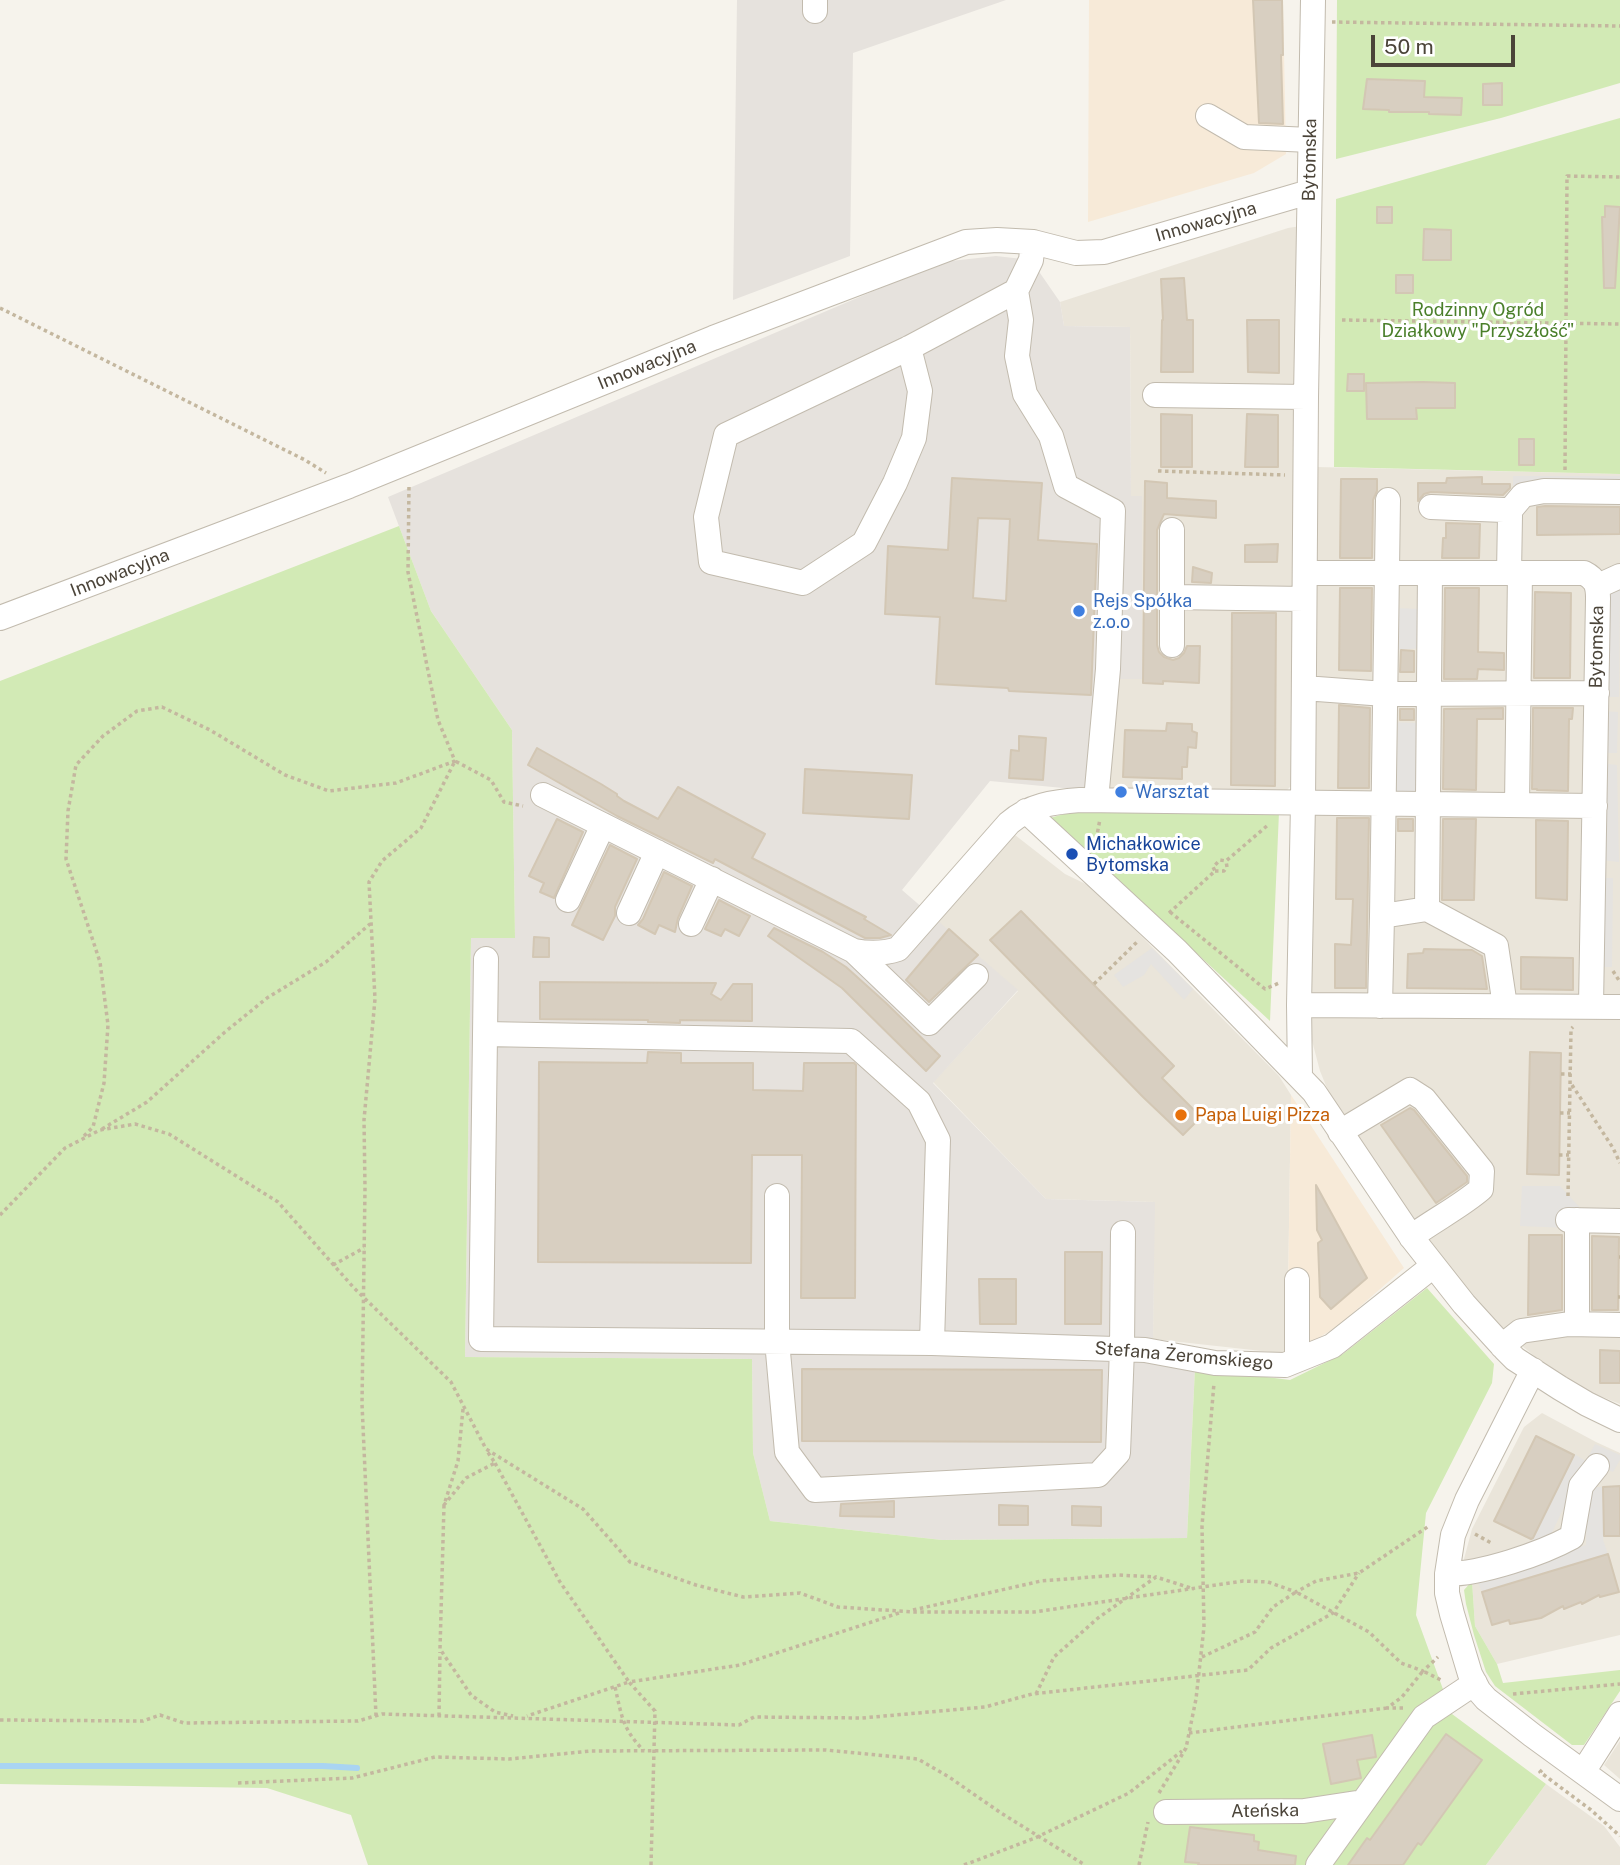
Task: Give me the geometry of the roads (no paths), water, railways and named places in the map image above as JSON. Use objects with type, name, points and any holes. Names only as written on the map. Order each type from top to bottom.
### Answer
[{"type":"street","name":"Bytomska","points":[[1300,1077],[1306,397],[1313,0]]},
{"type":"street","points":[[1208,116],[1244,137],[1310,140]]},
{"type":"street","name":"Innowacyjna","points":[[0,618],[349,486],[713,338],[966,242],[1033,242],[1076,253],[1104,252],[1309,192]]},
{"type":"street","points":[[1033,242],[1031,260],[1016,291],[1021,320],[1017,356],[1025,394],[1051,436],[1066,486],[1114,511],[1100,800]]},
{"type":"street","points":[[909,348],[920,391],[915,438],[864,543],[803,583],[710,562],[706,517],[726,435],[909,348],[1016,291]]},
{"type":"street","points":[[1155,395],[1306,397]]},
{"type":"street","points":[[1507,514],[1523,495],[1544,491],[1620,492]]},
{"type":"street","points":[[1380,1006],[1388,500]]},
{"type":"street","points":[[1431,507],[1504,510],[1510,516],[1515,573],[1518,693],[1517,805]]},
{"type":"street","points":[[1172,530],[1172,645]]},
{"type":"street","name":"Bytomska","points":[[1305,573],[1584,573],[1609,581],[1597,693],[1586,1015]]},
{"type":"street","points":[[1427,909],[1430,573]]},
{"type":"street","points":[[1172,597],[1304,599]]},
{"type":"street","points":[[1304,688],[1385,694],[1597,693]]},
{"type":"street","points":[[542,795],[855,951],[869,954],[898,949],[1009,823],[1019,814],[1056,802],[1100,800],[1595,806]]},
{"type":"street","points":[[1026,811],[1090,870],[1161,920],[1177,951],[1314,1093],[1411,1237],[1464,1304],[1503,1346],[1533,1370],[1587,1404],[1620,1420]]},
{"type":"street","points":[[568,900],[603,825]]},
{"type":"street","points":[[629,914],[657,852]]},
{"type":"street","points":[[691,924],[712,879]]},
{"type":"street","points":[[1382,916],[1427,909],[1496,946],[1505,1006]]},
{"type":"street","points":[[855,951],[929,1023],[976,976]]},
{"type":"street","points":[[486,959],[485,1034],[851,1041],[919,1102],[938,1140],[932,1343]]},
{"type":"street","points":[[1299,1005],[1505,1006],[1586,1015],[1620,1007]]},
{"type":"street","name":"Stefana Żeromskiego","points":[[485,1034],[481,1339],[932,1343],[1122,1349],[1145,1350],[1215,1363],[1285,1365],[1332,1346],[1433,1266]]},
{"type":"street","points":[[1340,1132],[1410,1090],[1424,1099],[1482,1171],[1481,1189],[1411,1237]]},
{"type":"street","points":[[777,1196],[777,1341],[787,1452],[815,1490],[1098,1475],[1118,1453],[1123,1233]]},
{"type":"street","points":[[1577,1324],[1571,1212],[1620,1221]]},
{"type":"street","points":[[1297,1280],[1297,1359]]},
{"type":"street","points":[[1503,1346],[1521,1332],[1577,1324],[1620,1325]]},
{"type":"street","points":[[1533,1370],[1459,1516],[1449,1549],[1447,1593],[1466,1665],[1486,1699],[1620,1799]]},
{"type":"street","points":[[1447,1574],[1471,1572],[1551,1549],[1572,1537],[1581,1486],[1597,1466]]},
{"type":"street","points":[[1318,1865],[1424,1717],[1475,1683]]},
{"type":"street","points":[[1583,1772],[1620,1714]]},
{"type":"street","name":"Ateńska","points":[[1158,1808],[1304,1811],[1363,1802]]},
{"type":"waterway","points":[[0,1766],[357,1768]]},
{"type":"place","name":"Rejs Spółka z.o.o","points":[[1079,611]]},
{"type":"place","name":"Warsztat","points":[[1121,792]]},
{"type":"place","name":"Michałkowice Bytomska","points":[[1072,854]]},
{"type":"place","name":"Papa Luigi Pizza","points":[[1181,1115]]},
{"type":"park label","name":"Rodzinny Ogród Działkowy \"Przyszłość\"","points":[[1478,320]]}]
